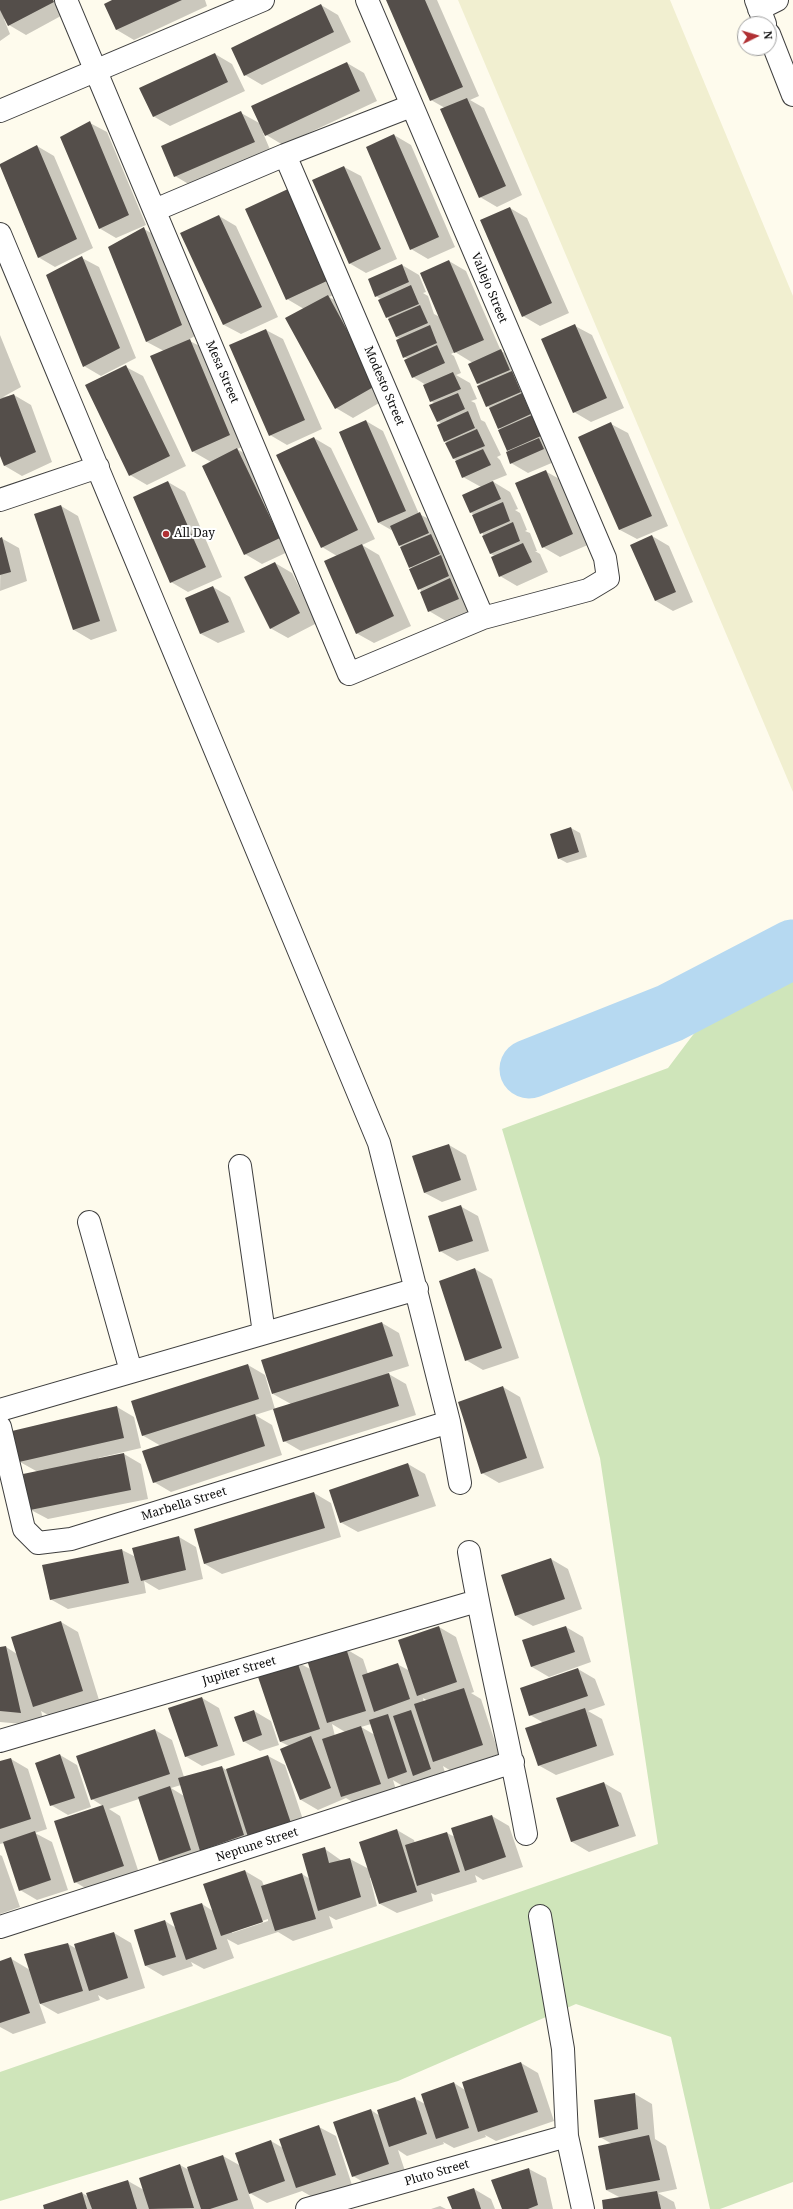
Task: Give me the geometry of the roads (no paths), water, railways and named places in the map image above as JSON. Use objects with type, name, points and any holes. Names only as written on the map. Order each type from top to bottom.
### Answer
[{"type":"street","name":"Mesa Street","points":[[66,0],[349,674],[483,618]]},
{"type":"street","points":[[0,111],[95,69],[262,0]]},
{"type":"street","name":"Vallejo Street","points":[[367,0],[605,558],[608,578],[588,590],[483,618]]},
{"type":"street","points":[[777,54],[793,95]]},
{"type":"street","points":[[155,210],[285,155],[411,106]]},
{"type":"street","name":"Modesto Street","points":[[285,155],[483,618]]},
{"type":"street","points":[[0,234],[7,272],[98,467],[379,1143],[417,1289],[449,1422],[460,1483]]},
{"type":"street","points":[[0,500],[98,467]]},
{"type":"street","points":[[240,1166],[264,1333]]},
{"type":"street","points":[[89,1222],[131,1371]]},
{"type":"street","points":[[0,1410],[417,1289]]},
{"type":"street","name":"Marbella Street","points":[[0,1427],[24,1529],[38,1543],[71,1539],[449,1422]]},
{"type":"street","points":[[469,1552],[477,1602],[513,1762],[526,1834]]},
{"type":"street","name":"Jupiter Street","points":[[0,1741],[477,1602]]},
{"type":"street","name":"Neptune Street","points":[[0,1927],[513,1762]]},
{"type":"street","points":[[540,1916],[563,2048],[567,2136],[583,2209]]},
{"type":"street","name":"Pluto Street","points":[[307,2209],[567,2136]]},
{"type":"waterway","points":[[529,1069],[670,1013],[793,949]]},
{"type":"place","name":"All Day","points":[[166,534]]}]
